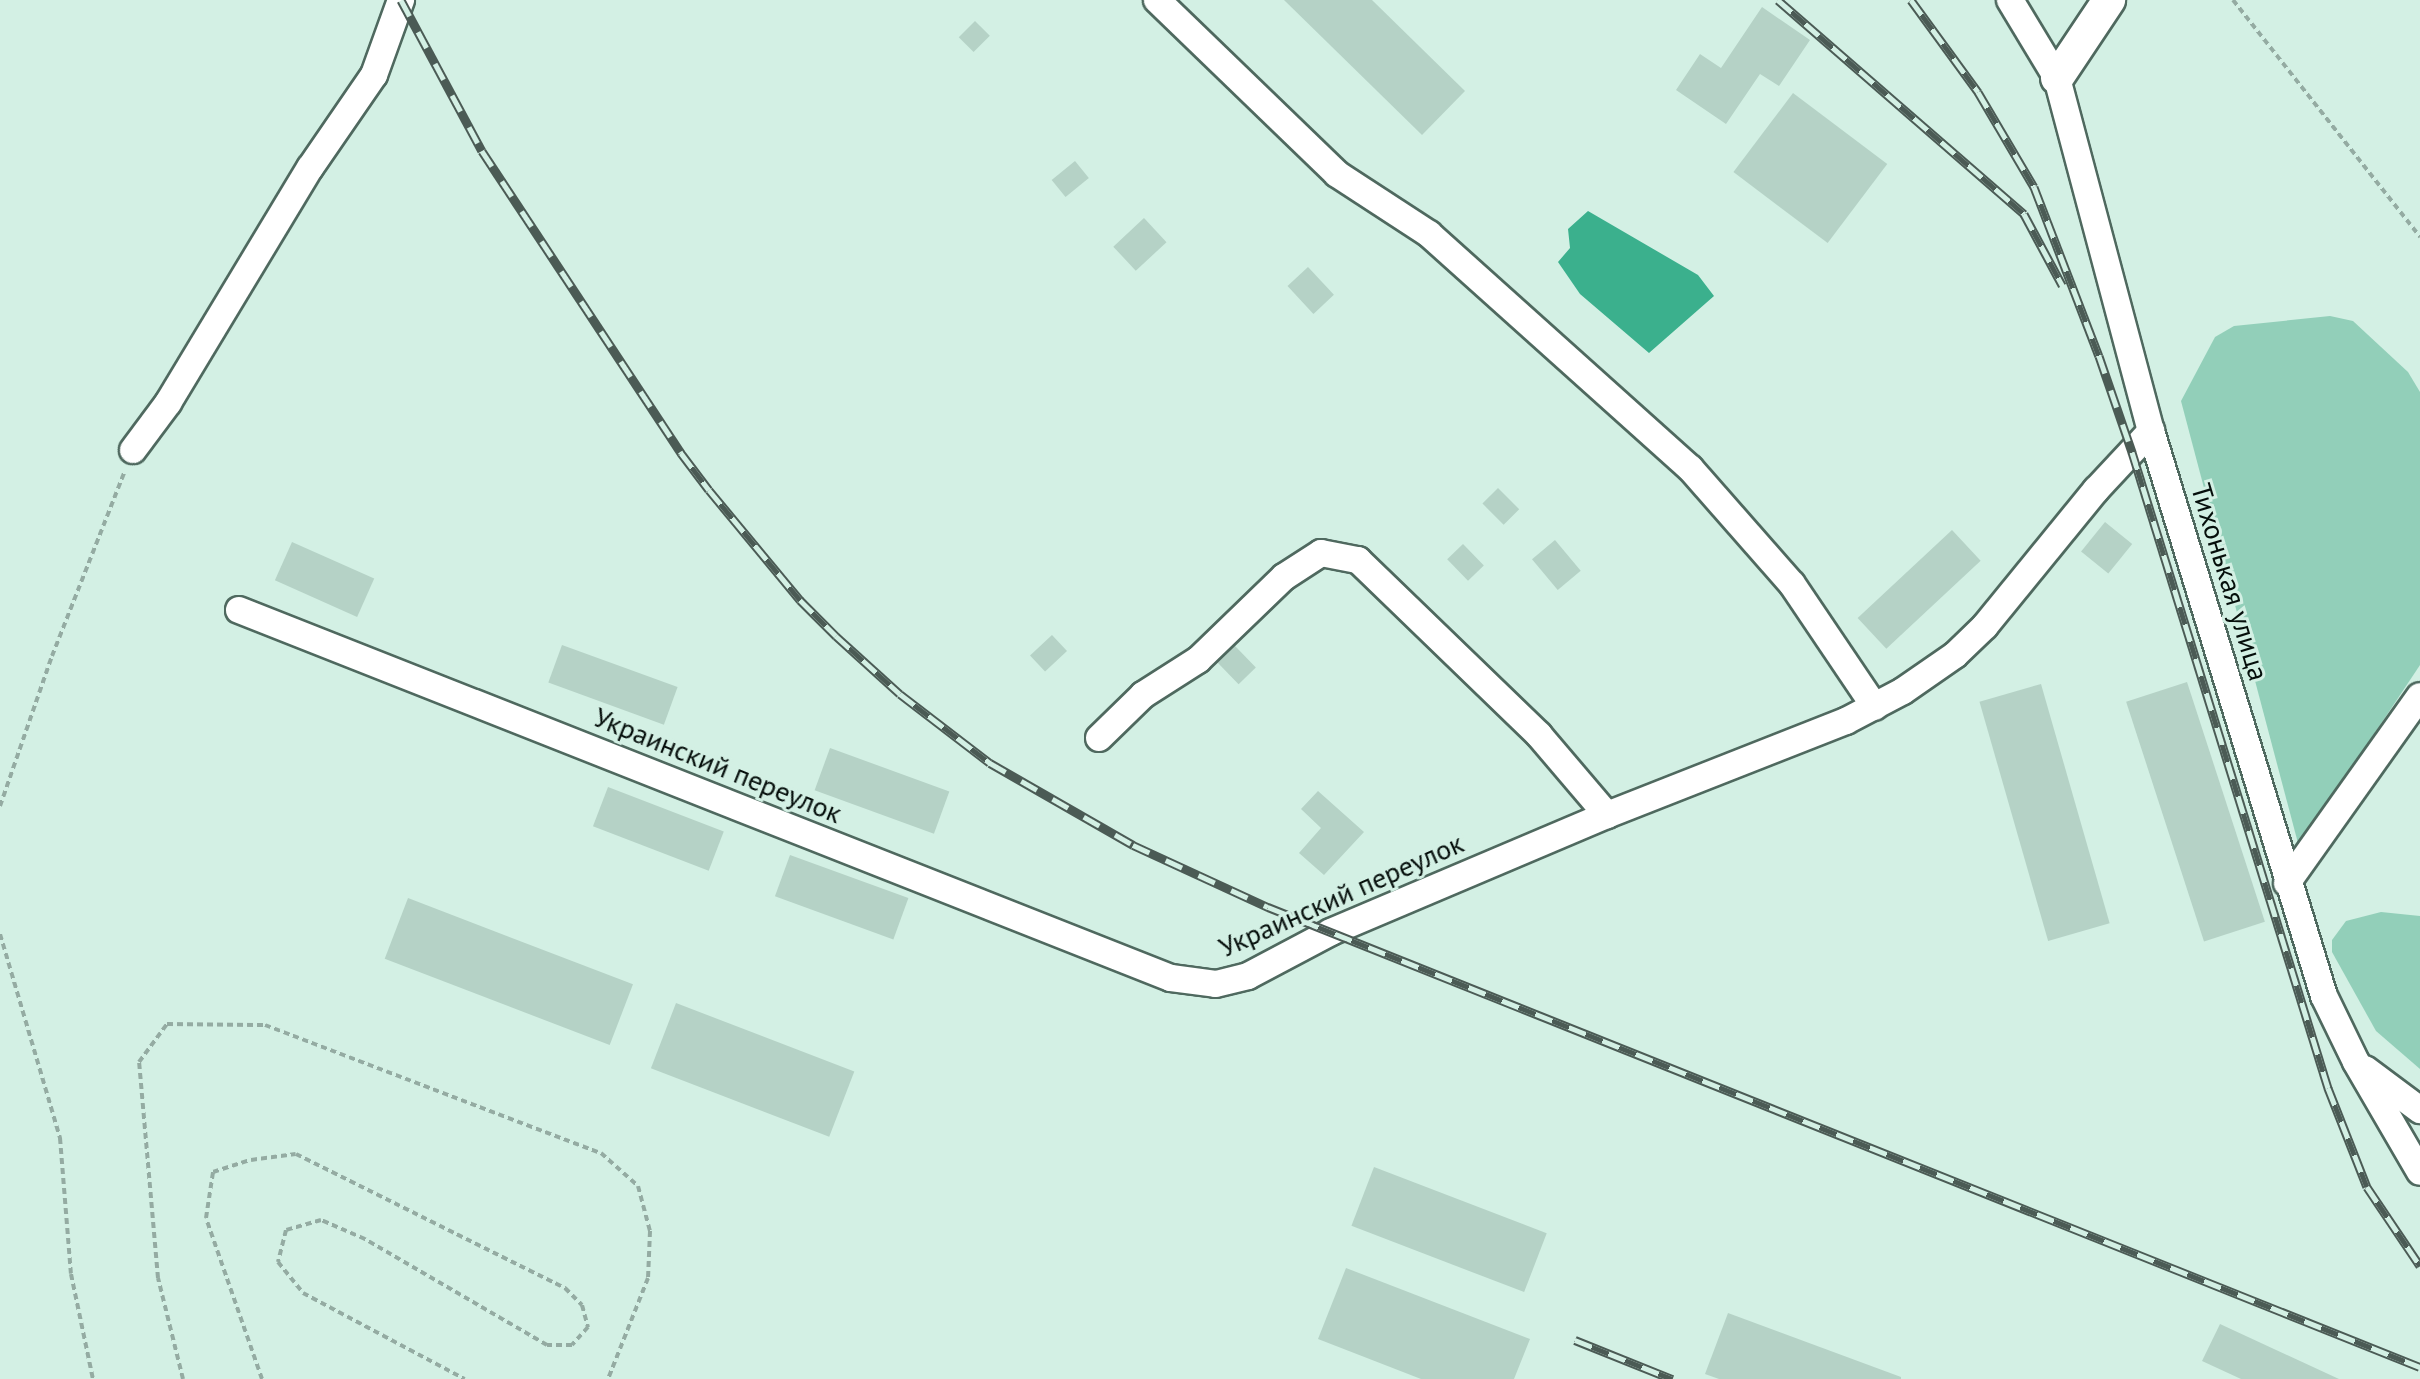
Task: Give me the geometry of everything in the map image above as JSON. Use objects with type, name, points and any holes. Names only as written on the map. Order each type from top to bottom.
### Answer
[{"type":"main road","points":[[2057,78],[2109,0]]},
{"type":"street","points":[[133,450],[168,403],[310,168],[374,75],[401,0]]},
{"type":"street","points":[[1157,0],[1337,174],[1429,234],[1690,468],[1792,584],[1875,707]]},
{"type":"street","name":"Тихонькая улица","points":[[2010,0],[2057,78],[2151,431],[2324,996],[2356,1062],[2420,1172]]},
{"type":"street","name":"Украинский переулок","points":[[239,610],[1171,978],[1216,984],[1248,976],[1331,932],[1607,815],[1875,707],[1929,675],[1985,626],[2096,490],[2151,431]]},
{"type":"street","points":[[1099,738],[1143,695],[1198,660],[1284,577],[1321,553],[1358,560],[1539,735],[1607,815]]},
{"type":"street","points":[[2287,883],[2420,696]]},
{"type":"street","points":[[2356,1062],[2420,1110]]},
{"type":"path","points":[[2233,0],[2420,237]]},
{"type":"path","points":[[0,806],[52,656],[133,450]]},
{"type":"path","points":[[0,934],[60,1138],[71,1274],[93,1379]]},
{"type":"path","points":[[183,1379],[158,1278],[139,1062],[167,1024],[265,1025],[601,1153],[638,1186],[650,1231],[648,1278],[608,1379]]},
{"type":"path","points":[[262,1379],[206,1218],[213,1172],[251,1160],[296,1154],[565,1288],[582,1305],[588,1327],[572,1345],[547,1345],[365,1239],[321,1220],[286,1230],[278,1262],[303,1293],[465,1379]]},
{"type":"shaded area","points":[[1588,211],[1698,275],[1714,296],[1649,353],[1580,294],[1558,262],[1570,248],[1568,229]]},
{"type":"shaded area","points":[[2330,316],[2353,321],[2408,372],[2420,392],[2420,665],[2299,847],[2181,401],[2215,337],[2234,326]]},
{"type":"shaded area","points":[[2381,912],[2420,916],[2420,1069],[2376,1031],[2332,952],[2332,940],[2346,921]]},
{"type":"building","points":[[1284,0],[1372,0],[1465,91],[1422,135]]},
{"type":"building","points":[[1762,7],[1810,40],[1779,86],[1760,74],[1726,124],[1676,90],[1700,54],[1721,68]]},
{"type":"building","points":[[975,21],[990,36],[974,52],[959,37]]},
{"type":"building","points":[[1793,93],[1887,164],[1828,243],[1733,172]]},
{"type":"building","points":[[1075,161],[1089,178],[1066,197],[1052,180]]},
{"type":"building","points":[[1144,218],[1167,242],[1136,271],[1113,247]]},
{"type":"building","points":[[1308,267],[1334,295],[1313,314],[1288,286]]},
{"type":"building","points":[[1498,488],[1519,509],[1504,525],[1482,504]]},
{"type":"building","points":[[2105,522],[2132,544],[2108,574],[2081,552]]},
{"type":"building","points":[[1952,530],[1981,561],[1886,649],[1858,618]]},
{"type":"building","points":[[1555,540],[1581,571],[1558,590],[1532,559]]},
{"type":"building","points":[[292,542],[374,579],[357,617],[275,580]]},
{"type":"building","points":[[1463,544],[1484,566],[1468,581],[1447,559]]},
{"type":"building","points":[[1052,635],[1067,651],[1045,672],[1030,655]]},
{"type":"building","points":[[562,645],[678,687],[664,725],[548,683]]},
{"type":"building","points":[[1235,646],[1256,668],[1239,684],[1218,663]]},
{"type":"building","points":[[2187,682],[2265,922],[2204,941],[2126,702]]},
{"type":"building","points":[[2041,684],[2110,923],[2048,941],[1979,702]]},
{"type":"building","points":[[830,748],[949,791],[934,834],[815,790]]},
{"type":"building","points":[[608,787],[724,831],[709,871],[593,826]]},
{"type":"building","points":[[1318,791],[1364,832],[1324,875],[1299,853],[1321,828],[1301,809]]},
{"type":"building","points":[[790,855],[908,898],[893,939],[775,896]]},
{"type":"building","points":[[408,898],[633,984],[610,1045],[385,959]]},
{"type":"building","points":[[676,1003],[854,1071],[829,1137],[651,1068]]},
{"type":"building","points":[[1374,1167],[1547,1233],[1524,1292],[1351,1226]]},
{"type":"building","points":[[1346,1268],[1530,1339],[1514,1379],[1421,1379],[1318,1339]]},
{"type":"building","points":[[1728,1313],[1901,1379],[1719,1379],[1705,1374]]},
{"type":"building","points":[[2220,1324],[2339,1379],[2241,1379],[2202,1361]]},
{"type":"railway","points":[[401,0],[482,151],[681,453],[709,490],[800,600],[836,636],[900,694],[990,763],[1133,845],[1268,907],[2420,1367]]},
{"type":"railway","points":[[1778,0],[2024,214],[2062,285]]},
{"type":"railway","points":[[1911,0],[1978,92],[2034,187],[2132,452],[2328,1088],[2367,1187],[2420,1266]]},
{"type":"railway","points":[[1575,1340],[1672,1379]]}]
